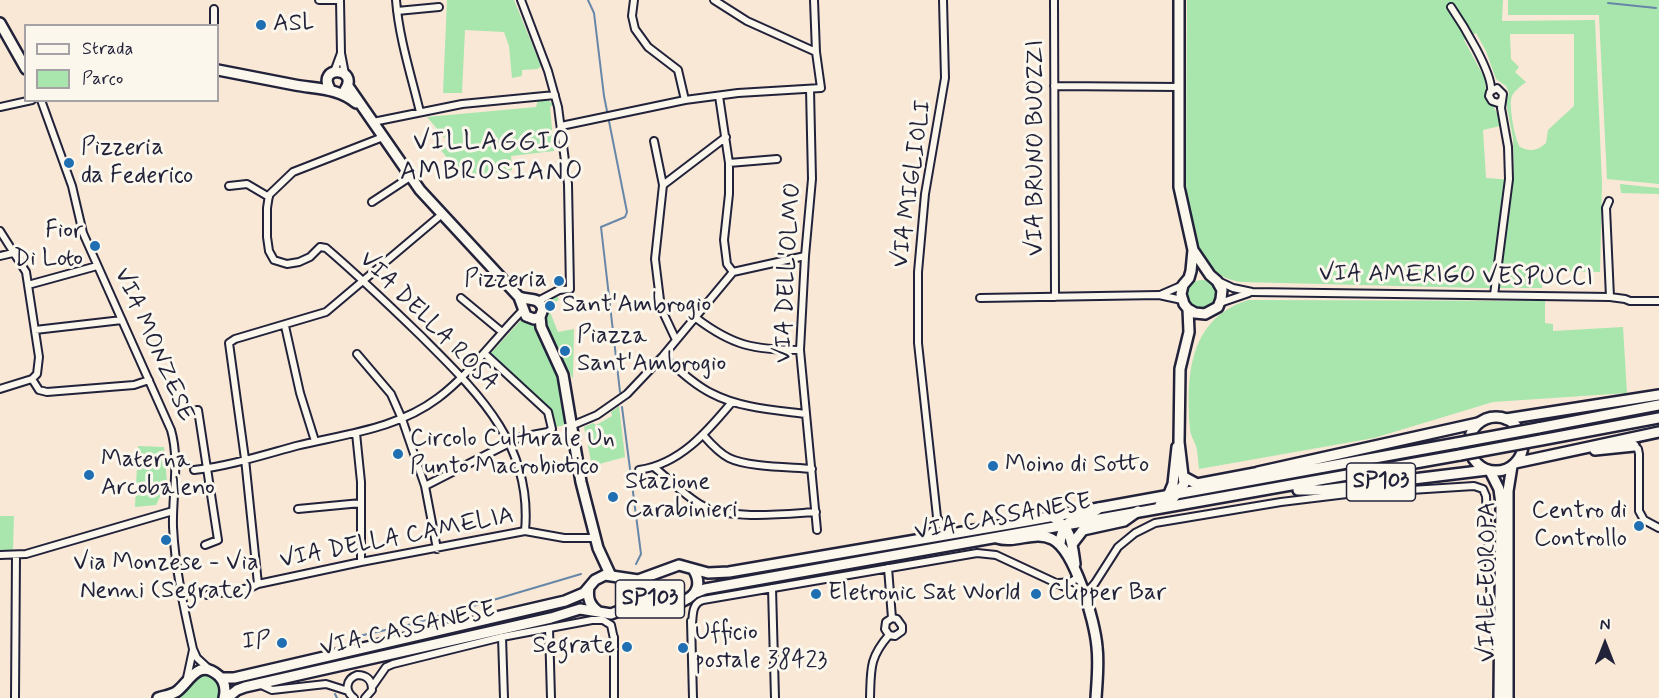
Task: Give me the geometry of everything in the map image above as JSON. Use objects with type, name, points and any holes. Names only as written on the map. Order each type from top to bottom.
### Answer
[{"type":"main road","points":[[1179,0],[1179,190],[1192,250],[1182,300],[1188,309],[1195,313],[1205,314],[1213,311],[1220,303],[1222,290],[1192,250]]},
{"type":"main road","points":[[0,23],[24,65]]},
{"type":"main road","points":[[219,70],[301,86],[343,91],[348,86]]},
{"type":"main road","points":[[331,88],[329,76],[333,72],[345,74],[348,86],[360,106],[410,177],[441,215],[533,309],[563,375],[579,476],[598,548],[610,574]]},
{"type":"main road","points":[[331,88],[349,97],[360,106]]},
{"type":"main road","points":[[1186,282],[1201,273],[1214,278]]},
{"type":"main road","points":[[1073,543],[1083,530],[1121,523],[1145,508],[1169,503],[1184,484],[1179,442],[1180,369],[1189,332],[1188,309]]},
{"type":"main road","points":[[1189,332],[1205,314]]},
{"type":"main road","points":[[1184,477],[1197,484],[1478,423],[1494,417],[1506,419],[1659,394]]},
{"type":"main road","name":"VIA CASSANESE","points":[[158,698],[176,692],[198,671],[234,678],[565,602],[590,587],[598,577],[610,574],[627,580],[638,580],[675,566],[684,566],[703,573],[719,573],[1053,517],[1659,405]]},
{"type":"main road","name":"VIA CASSANESE","points":[[226,698],[237,690],[259,684],[548,619],[578,610],[604,614],[658,596],[684,601],[694,594],[716,587],[1275,490],[1659,418]]},
{"type":"main road","points":[[1506,419],[1518,428],[1523,438],[1522,453],[1514,464]]},
{"type":"main road","points":[[1478,423],[1470,435],[1469,449],[1475,462],[1489,470],[1501,471],[1514,464],[1659,432]]},
{"type":"main road","points":[[1168,496],[1173,484],[1173,469],[1179,442]]},
{"type":"main road","points":[[1548,456],[1634,446]]},
{"type":"main road","name":"VIALE EUROPA","points":[[1508,698],[1508,491],[1514,464]]},
{"type":"main road","name":"VIALE EUROPA","points":[[1489,470],[1498,484],[1501,504],[1499,698]]},
{"type":"main road","name":"SP103","points":[[1275,490],[1323,490],[1489,470]]},
{"type":"main road","points":[[1243,482],[1258,472]]},
{"type":"main road","points":[[1173,484],[1178,494],[1193,504]]},
{"type":"main road","points":[[1060,544],[1065,527],[1074,518],[1094,513],[1099,508]]},
{"type":"main road","points":[[1053,517],[1070,532],[1077,573],[1097,643],[1096,698]]},
{"type":"main road","points":[[997,538],[1007,541],[1043,536],[1060,544],[1077,573]]},
{"type":"main road","points":[[598,548],[598,577]]},
{"type":"main road","name":"SP103","points":[[693,569],[698,583],[694,594]]},
{"type":"main road","name":"SP103","points":[[590,587],[588,597],[590,604],[604,614]]},
{"type":"main road","points":[[217,675],[225,689],[226,698]]},
{"type":"street","points":[[319,0],[340,0],[341,53],[345,74]]},
{"type":"street","points":[[396,0],[398,29],[406,51],[420,112]]},
{"type":"street","points":[[194,470],[356,433],[402,419],[426,406],[462,377],[514,319],[533,309],[559,290],[570,289],[568,184],[561,126],[555,95],[521,0]]},
{"type":"street","points":[[634,0],[632,18],[636,32],[648,47],[678,70],[685,100]]},
{"type":"street","points":[[714,0],[747,21],[816,52]]},
{"type":"street","points":[[561,126],[685,100],[821,88],[816,52],[814,0]]},
{"type":"street","name":"VIA MIGLIOLI","points":[[937,517],[918,343],[918,272],[926,194],[945,78],[943,0]]},
{"type":"street","name":"VIA BRUNO BUOZZI","points":[[1054,0],[1055,297]]},
{"type":"street","points":[[397,11],[439,7]]},
{"type":"street","points":[[1451,7],[1468,34],[1495,90],[1503,94],[1501,111],[1508,147],[1509,169],[1494,295]]},
{"type":"street","points":[[214,9],[214,24]]},
{"type":"street","points":[[333,72],[341,53]]},
{"type":"street","points":[[1054,86],[1179,87]]},
{"type":"street","name":"VIA DELL'OLMO","points":[[810,90],[812,179],[800,350],[817,530]]},
{"type":"street","points":[[1495,90],[1489,98],[1501,111]]},
{"type":"street","points":[[373,122],[462,104],[555,95]]},
{"type":"street","points":[[719,96],[729,163],[729,194],[724,240],[727,264],[733,272]]},
{"type":"street","points":[[1494,102],[1498,103],[1502,100]]},
{"type":"street","points":[[0,107],[24,102]]},
{"type":"street","name":"VIA MONZESE","points":[[42,102],[72,186],[82,229],[173,438],[173,511],[176,557],[193,649]]},
{"type":"street","points":[[229,186],[247,184],[269,197],[273,190],[294,172],[383,137]]},
{"type":"street","points":[[663,185],[726,137]]},
{"type":"street","points":[[654,141],[663,185],[655,259],[662,308],[676,340]]},
{"type":"street","points":[[729,163],[777,159]]},
{"type":"street","points":[[372,202],[410,177]]},
{"type":"street","name":"VIA DELLA ROSA","points":[[269,197],[267,237],[269,251],[274,260],[282,264],[297,263],[310,257],[319,247],[324,247],[363,280],[462,377],[490,410],[508,442],[524,489],[527,508],[525,531]]},
{"type":"street","points":[[1609,201],[1606,208],[1610,297]]},
{"type":"street","points":[[258,584],[230,342],[329,311],[441,215]]},
{"type":"street","points":[[0,231],[25,268],[39,365],[32,379],[0,389]]},
{"type":"street","points":[[0,256],[13,253]]},
{"type":"street","points":[[571,426],[597,415],[627,394],[663,356],[733,272],[805,256]]},
{"type":"street","points":[[28,285],[97,266]]},
{"type":"street","name":"VIA AMERIGO VESPUCCI","points":[[1214,278],[1233,288],[1252,292],[1610,297],[1630,301],[1659,301]]},
{"type":"street","points":[[1159,295],[1186,282]]},
{"type":"street","name":"VIA AMERIGO VESPUCCI","points":[[1220,303],[1252,292]]},
{"type":"street","points":[[981,298],[1159,295],[1182,300]]},
{"type":"street","points":[[461,298],[502,332]]},
{"type":"street","points":[[696,318],[717,334],[739,343],[767,349],[800,350]]},
{"type":"street","points":[[35,330],[122,320]]},
{"type":"street","points":[[285,326],[300,393],[315,441]]},
{"type":"street","points":[[424,486],[508,442],[529,434],[550,431],[552,427],[550,417],[543,407],[484,353]]},
{"type":"street","points":[[357,354],[391,394],[402,419],[424,486],[437,549]]},
{"type":"street","points":[[663,356],[707,391],[732,402],[806,414]]},
{"type":"street","points":[[32,379],[39,390],[47,392],[134,385],[149,380]]},
{"type":"street","points":[[639,470],[655,468],[704,436],[732,402]]},
{"type":"street","points":[[190,411],[198,410],[218,540],[204,544]]},
{"type":"street","points":[[356,433],[361,503],[361,562]]},
{"type":"street","points":[[704,436],[721,453],[733,460],[812,469]]},
{"type":"street","points":[[1634,446],[1638,449],[1639,454],[1641,517],[1659,528]]},
{"type":"street","points":[[655,468],[698,502],[711,509],[766,515],[816,512]]},
{"type":"street","points":[[692,624],[694,606],[700,600],[977,553],[996,555],[1084,596],[1118,547],[1135,533],[1155,523],[1281,502],[1347,494],[1474,486],[1483,489],[1486,496],[1491,606],[1499,662]]},
{"type":"street","points":[[298,509],[361,503]]},
{"type":"street","points":[[0,555],[16,555],[173,511]]},
{"type":"street","points":[[937,517],[939,524],[946,529],[962,532]]},
{"type":"street","points":[[927,538],[936,527],[937,517]]},
{"type":"street","name":"VIA DELLA CAMELIA","points":[[207,595],[250,588],[258,584],[361,562],[525,531],[564,538],[595,538]]},
{"type":"street","points":[[15,698],[16,555]]},
{"type":"street","points":[[888,568],[892,618]]},
{"type":"street","points":[[1052,582],[1071,582],[1077,573]]},
{"type":"street","points":[[772,588],[775,698]]},
{"type":"street","points":[[693,698],[690,604],[694,594]]},
{"type":"street","points":[[604,614],[614,623],[614,698]]},
{"type":"street","points":[[889,635],[898,635],[902,628],[900,621],[892,618]]},
{"type":"street","points":[[889,635],[885,627],[886,622],[892,618]]},
{"type":"street","points":[[367,697],[386,667],[502,637],[600,620],[610,625],[614,639]]},
{"type":"street","points":[[549,628],[551,698]]},
{"type":"street","points":[[870,698],[873,659],[889,635]]},
{"type":"street","points":[[502,637],[504,698]]},
{"type":"street","points":[[193,649],[200,662],[217,675]]},
{"type":"street","points":[[186,680],[193,649]]},
{"type":"street","points":[[352,696],[348,682],[357,675],[369,679],[372,687]]},
{"type":"street","points":[[259,684],[272,690],[326,684],[352,696]]},
{"type":"green space","points":[[447,0],[514,0],[541,66],[538,69],[522,70],[522,76],[512,78],[509,46],[504,32],[465,30],[462,93],[443,93]]},
{"type":"green space","points":[[1187,0],[1503,0],[1502,21],[1595,20],[1602,183],[1600,272],[1543,271],[1542,288],[1242,282],[1226,278],[1214,270],[1205,259],[1193,230],[1186,183]],"holes":[[[1476,33],[1486,51],[1496,79],[1506,86],[1509,93],[1506,103],[1513,138],[1514,180],[1486,178],[1483,130],[1500,126],[1486,90],[1485,79],[1464,40]],[[1510,34],[1574,34],[1574,106],[1548,130],[1546,143],[1534,150],[1520,147],[1514,130],[1511,100],[1514,92],[1526,82],[1515,72],[1519,67],[1511,59]]]},
{"type":"green space","points":[[1508,0],[1659,0],[1659,184],[1607,179],[1599,15],[1508,15]]},
{"type":"green space","points":[[538,100],[547,100],[554,104],[550,107],[554,151],[511,156],[512,170],[479,175],[453,166],[441,150],[449,143],[427,117],[536,107]]},
{"type":"green space","points":[[1620,184],[1659,188],[1659,194],[1621,193]]},
{"type":"green space","points":[[1202,280],[1212,284],[1216,294],[1212,304],[1202,308],[1192,304],[1188,294],[1192,284]]},
{"type":"green space","points":[[557,296],[559,300],[555,302],[556,309],[550,312],[558,332],[574,329],[573,379],[542,319],[547,301]]},
{"type":"green space","points":[[1248,300],[1545,301],[1545,323],[1553,324],[1553,331],[1623,327],[1627,393],[1493,402],[1374,438],[1199,469],[1197,449],[1190,431],[1189,408],[1191,369],[1195,351],[1213,321],[1228,309]]},
{"type":"green space","points":[[522,319],[536,325],[560,377],[566,425],[555,427],[552,414],[547,407],[489,355]]},
{"type":"green space","points":[[619,406],[625,457],[592,466],[584,427],[593,423],[596,425],[612,416],[611,412]]},
{"type":"green space","points":[[138,446],[164,447],[167,482],[156,505],[135,507]]},
{"type":"green space","points":[[0,516],[14,516],[13,550],[0,550]]},
{"type":"green space","points":[[199,675],[213,677],[218,682],[220,698],[163,698]]},
{"type":"waterway","points":[[588,0],[594,13],[604,96],[627,212],[625,217],[601,227],[620,392]]},
{"type":"waterway","points":[[1608,3],[1656,8]]},
{"type":"waterway","points":[[622,407],[641,554],[636,564]]},
{"type":"waterway","points":[[359,636],[412,624],[581,574]]},
{"type":"waterway","points":[[335,694],[337,698]]},
{"type":"place","name":"ASL","points":[[261,25]]},
{"type":"place","name":"Pizzeria da Federico","points":[[69,163]]},
{"type":"place","name":"Fior Di Loto","points":[[95,246]]},
{"type":"place","name":"Pizzeria","points":[[559,281]]},
{"type":"place","name":"Sant'Ambrogio","points":[[550,306]]},
{"type":"place","name":"Piazza Sant'Ambrogio","points":[[565,351]]},
{"type":"place","name":"Circolo Culturale Un Punto Macrobiotico","points":[[398,454]]},
{"type":"place","name":"Moino di Sotto","points":[[993,466]]},
{"type":"place","name":"Materna Arcobaleno","points":[[89,475]]},
{"type":"place","name":"Stazione Carabinieri","points":[[613,497]]},
{"type":"place","name":"Centro di Controllo","points":[[1639,526]]},
{"type":"place","name":"Via Monzese - Via Nenni (Segrate)","points":[[166,540]]},
{"type":"place","name":"Eletronic Sat World","points":[[816,594]]},
{"type":"place","name":"Clipper Bar","points":[[1036,594]]},
{"type":"place","name":"IP","points":[[282,643]]},
{"type":"place","name":"Segrate","points":[[627,647]]},
{"type":"place","name":"Ufficio postale 38423","points":[[683,648]]},
{"type":"district","name":"VILLAGGIO AMBROSIANO","points":[[492,159]]}]
